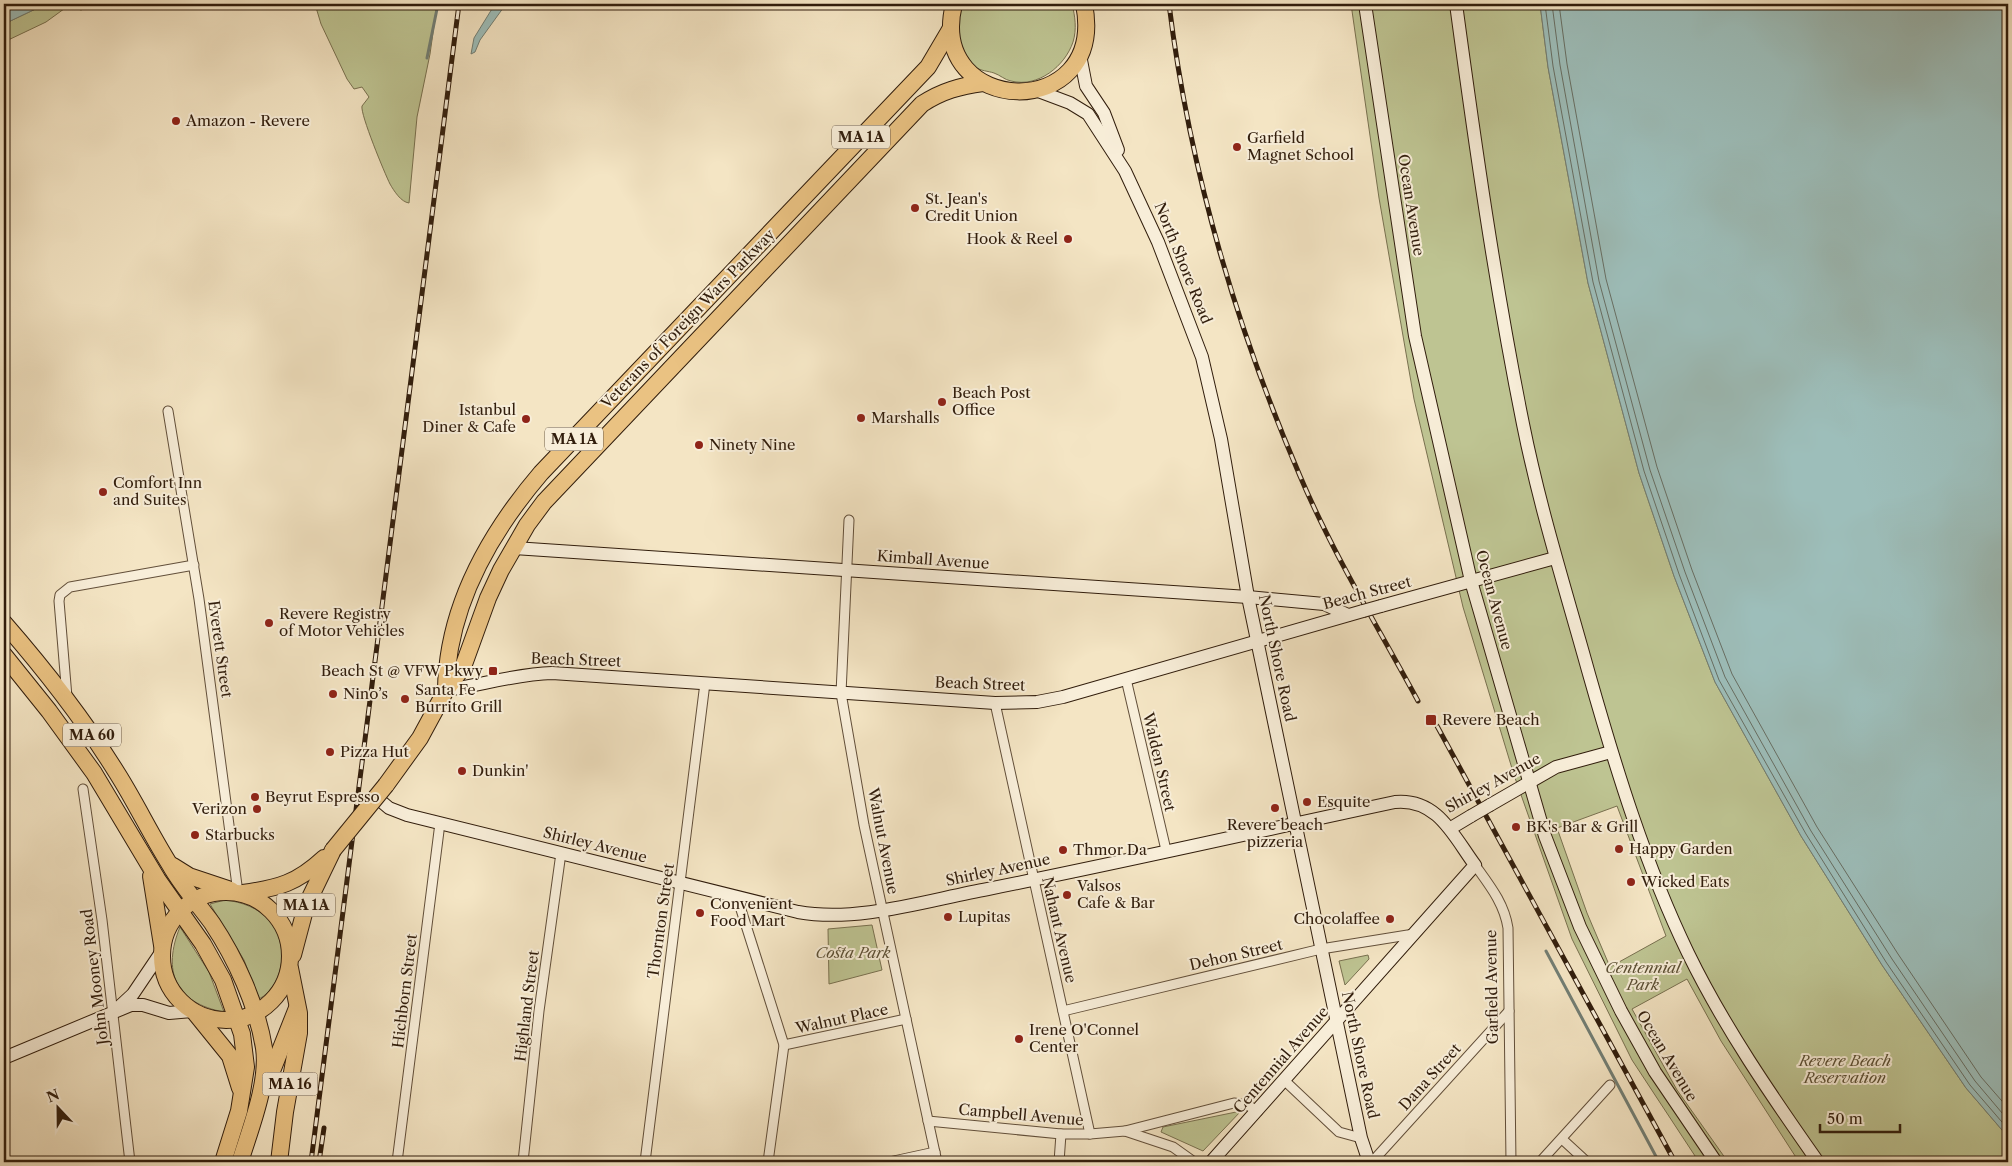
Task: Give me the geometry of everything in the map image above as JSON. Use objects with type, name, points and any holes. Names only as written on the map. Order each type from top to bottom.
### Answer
[{"type":"highway","name":"MA 1A","points":[[951,28],[954,4]]},
{"type":"highway","name":"MA 1A","points":[[983,84],[1010,92],[1038,91],[1063,77],[1080,55],[1087,29],[1084,4]]},
{"type":"highway","points":[[951,28],[957,54],[964,66],[983,84]]},
{"type":"highway","name":"Veterans of Foreign Wars Parkway","points":[[446,690],[449,650],[463,601],[483,556],[512,509],[541,473],[928,68],[951,28]]},
{"type":"highway","name":"Veterans of Foreign Wars Parkway","points":[[238,893],[274,889],[293,882],[333,850],[382,795],[420,738],[446,690],[459,674],[467,659],[488,598],[514,548],[540,508],[573,470],[922,104],[936,95],[960,86],[983,84]]},
{"type":"highway","name":"MA 60","points":[[4,622],[67,700],[118,774],[166,858],[232,957],[255,1014],[262,1042],[264,1061],[257,1103],[248,1137]]},
{"type":"highway","name":"MA 60","points":[[4,655],[72,742],[105,790],[144,857],[215,965],[238,1020],[246,1061],[240,1103]]},
{"type":"highway","name":"Veterans of Foreign Wars Parkway","points":[[255,1014],[278,995],[290,966],[306,906],[333,850]]},
{"type":"highway","points":[[144,857],[154,886],[162,949]]},
{"type":"highway","points":[[166,858],[184,874],[260,901],[279,919],[288,938],[290,966]]},
{"type":"highway","name":"MA 1A","points":[[223,1162],[240,1103],[240,1083],[233,1061],[193,1012],[178,1000],[168,985],[162,966],[162,949],[168,928],[180,911],[195,900],[215,893],[238,893]]},
{"type":"highway","name":"MA 1A","points":[[290,966],[298,1006]]},
{"type":"highway","points":[[240,1162],[298,1006]]},
{"type":"highway","name":"MA 16","points":[[279,1162],[285,1112],[299,1041],[298,1006]]},
{"type":"highway","points":[[193,1012],[215,1020],[238,1020],[255,1014]]},
{"type":"highway","points":[[217,1162],[234,1128]]},
{"type":"main road","name":"Ocean Avenue","points":[[1365,4],[1415,336],[1471,582],[1546,836],[1567,893],[1602,974],[1655,1072],[1716,1162]]},
{"type":"main road","points":[[1456,4],[1476,149],[1502,312],[1523,425],[1555,558],[1611,752],[1666,906],[1717,1009],[1818,1162]]},
{"type":"main road","name":"North Shore Road","points":[[1080,55],[1086,86],[1108,122],[1125,171],[1162,250],[1202,357],[1222,439],[1248,597],[1336,1021],[1361,1138],[1370,1162]]},
{"type":"main road","name":"North Shore Road","points":[[1038,91],[1070,103],[1088,114],[1125,171]]},
{"type":"main road","name":"Kimball Avenue","points":[[514,548],[1248,597],[1324,604],[1348,615]]},
{"type":"main road","name":"Beach Street","points":[[446,690],[545,673],[995,703],[1045,701],[1555,558]]},
{"type":"main road","name":"Shirley Avenue","points":[[382,795],[399,812],[440,823],[737,897],[818,915],[836,916],[883,910],[1033,880],[1166,850],[1402,802],[1422,806],[1451,828],[1556,767],[1611,752]]},
{"type":"main road","name":"Garfield Avenue","points":[[1451,828],[1475,865]]},
{"type":"main road","name":"Centennial Avenue","points":[[1211,1162],[1416,934],[1475,865]]},
{"type":"main road","points":[[113,1011],[130,998],[162,949]]},
{"type":"main road","points":[[4,1058],[113,1011],[137,1004],[169,1013],[193,1012]]},
{"type":"street","name":"Everett Street","points":[[168,410],[194,565],[238,893]]},
{"type":"street","name":"Walnut Avenue","points":[[849,520],[841,693],[864,825],[937,1162]]},
{"type":"street","points":[[67,700],[59,601],[64,590],[70,587],[194,565]]},
{"type":"street","name":"Walden Street","points":[[1126,679],[1166,850]]},
{"type":"street","name":"Thornton Street","points":[[645,1162],[658,1041],[681,883],[705,683]]},
{"type":"street","name":"Nahant Avenue","points":[[995,703],[1090,1134]]},
{"type":"street","name":"John Mooney Road","points":[[82,789],[102,920],[130,1162]]},
{"type":"street","name":"Hichborn Street","points":[[397,1162],[440,823]]},
{"type":"street","name":"Highland Street","points":[[523,1162],[539,1011],[560,853]]},
{"type":"street","name":"Garfield Avenue","points":[[1475,865],[1497,896],[1506,916],[1508,928],[1511,1162]]},
{"type":"street","points":[[737,897],[784,1045],[768,1162]]},
{"type":"street","name":"Dehon Street","points":[[1063,1011],[1321,949],[1416,934]]},
{"type":"street","name":"Dana Street","points":[[1370,1162],[1509,1011]]},
{"type":"street","name":"Walnut Place","points":[[784,1045],[906,1019]]},
{"type":"street","points":[[1285,1081],[1339,1132],[1361,1138]]},
{"type":"street","points":[[1540,1162],[1610,1085]]},
{"type":"street","points":[[1125,1130],[1234,1103],[1247,1105],[1258,1111]]},
{"type":"street","name":"Campbell Avenue","points":[[928,1121],[1061,1134],[1090,1134],[1125,1130],[1173,1147],[1194,1162]]},
{"type":"street","points":[[1059,1162],[1061,1134]]},
{"type":"street","points":[[1562,1139],[1587,1162]]},
{"type":"street","points":[[889,1162],[935,1152]]},
{"type":"green space","points":[[46,4],[98,4],[81,10],[68,6],[46,22],[4,42],[4,24]]},
{"type":"green space","points":[[315,4],[437,4],[430,54],[417,117],[409,203],[401,198],[392,187],[373,144],[362,111],[362,106],[369,97],[362,87],[354,89],[347,79],[321,24]]},
{"type":"green space","points":[[962,4],[1072,4],[1075,23],[1073,42],[1064,59],[1049,73],[1031,81],[1009,80],[975,67],[969,62],[961,47],[959,20]]},
{"type":"green space","name":"Revere Beach Reservation","points":[[1351,4],[1540,4],[1548,67],[1588,283],[1639,473],[1674,576],[1715,682],[1801,836],[1882,965],[1966,1088],[2008,1137],[2008,1162],[1799,1162],[1721,1041],[1687,979],[1632,1009],[1677,1090],[1728,1162],[1699,1162],[1632,1060],[1572,939],[1514,775],[1463,607],[1414,399],[1379,198]],"holes":[[[1617,806],[1666,936],[1610,967],[1587,913],[1557,828]]]},
{"type":"green space","points":[[225,900],[244,904],[266,916],[276,930],[280,940],[282,952],[279,974],[268,993],[259,999],[244,960],[210,904]]},
{"type":"green space","name":"Costa Park","points":[[872,925],[882,970],[829,984],[828,929]]},
{"type":"green space","points":[[180,927],[209,972],[224,1012],[207,1008],[194,1001],[184,993],[177,983],[173,971],[172,958]]},
{"type":"green space","points":[[1368,955],[1369,959],[1345,985],[1339,961]]},
{"type":"green space","points":[[1241,1111],[1203,1151],[1161,1132],[1163,1127]]},
{"type":"water","points":[[4,4],[46,4],[4,24]]},
{"type":"water","points":[[495,4],[506,4],[480,40],[475,52],[471,54],[474,38]]},
{"type":"water","points":[[1540,4],[2008,4],[2008,1137],[1966,1088],[1882,965],[1801,836],[1715,682],[1674,576],[1639,473],[1588,283],[1548,67]]},
{"type":"waterway","points":[[427,58],[438,4]]},
{"type":"waterway","points":[[1546,951],[1659,1162]]},
{"type":"railway","points":[[311,1162],[459,4]]},
{"type":"railway","points":[[1169,4],[1178,65],[1202,185],[1218,245],[1255,362],[1313,505],[1341,562],[1418,701]]},
{"type":"railway","points":[[1437,726],[1675,1162]]},
{"type":"railway","points":[[319,1162],[324,1128]]},
{"type":"place","name":"Amazon - Revere","points":[[176,121]]},
{"type":"place","name":"Garfield Magnet School","points":[[1237,147]]},
{"type":"place","name":"St. Jean's Credit Union","points":[[915,208]]},
{"type":"place","name":"Hook & Reel","points":[[1068,239]]},
{"type":"place","name":"Beach Post Office","points":[[942,402]]},
{"type":"place","name":"Marshalls","points":[[861,418]]},
{"type":"place","name":"Istanbul Diner & Cafe","points":[[526,419]]},
{"type":"place","name":"Ninety Nine","points":[[699,445]]},
{"type":"place","name":"Comfort Inn and Suites","points":[[103,492]]},
{"type":"place","name":"Revere Registry of Motor Vehicles","points":[[269,623]]},
{"type":"place","name":"Beach St @ VFW Pkwy","points":[[493,671]]},
{"type":"place","name":"Nino’s","points":[[333,694]]},
{"type":"place","name":"Santa Fe Burrito Grill","points":[[405,699]]},
{"type":"place","name":"Revere Beach","points":[[1431,720]]},
{"type":"place","name":"Pizza Hut","points":[[330,752]]},
{"type":"place","name":"Dunkin'","points":[[462,771]]},
{"type":"place","name":"Beyrut Espresso","points":[[255,797]]},
{"type":"place","name":"Esquite","points":[[1307,802]]},
{"type":"place","name":"Revere beach pizzeria","points":[[1275,808]]},
{"type":"place","name":"Verizon","points":[[257,809]]},
{"type":"place","name":"BK's Bar & Grill","points":[[1516,827]]},
{"type":"place","name":"Starbucks","points":[[195,835]]},
{"type":"place","name":"Happy Garden","points":[[1619,849]]},
{"type":"place","name":"Thmor Da","points":[[1063,850]]},
{"type":"place","name":"Wicked Eats","points":[[1631,882]]},
{"type":"place","name":"Valsos Cafe & Bar","points":[[1067,895]]},
{"type":"place","name":"Convenient Food Mart","points":[[700,913]]},
{"type":"place","name":"Lupitas","points":[[948,917]]},
{"type":"place","name":"Chocolaffee","points":[[1390,919]]},
{"type":"place","name":"Irene O'Connel Center","points":[[1019,1039]]},
{"type":"park label","name":"Centennial Park","points":[[1643,976]]}]
